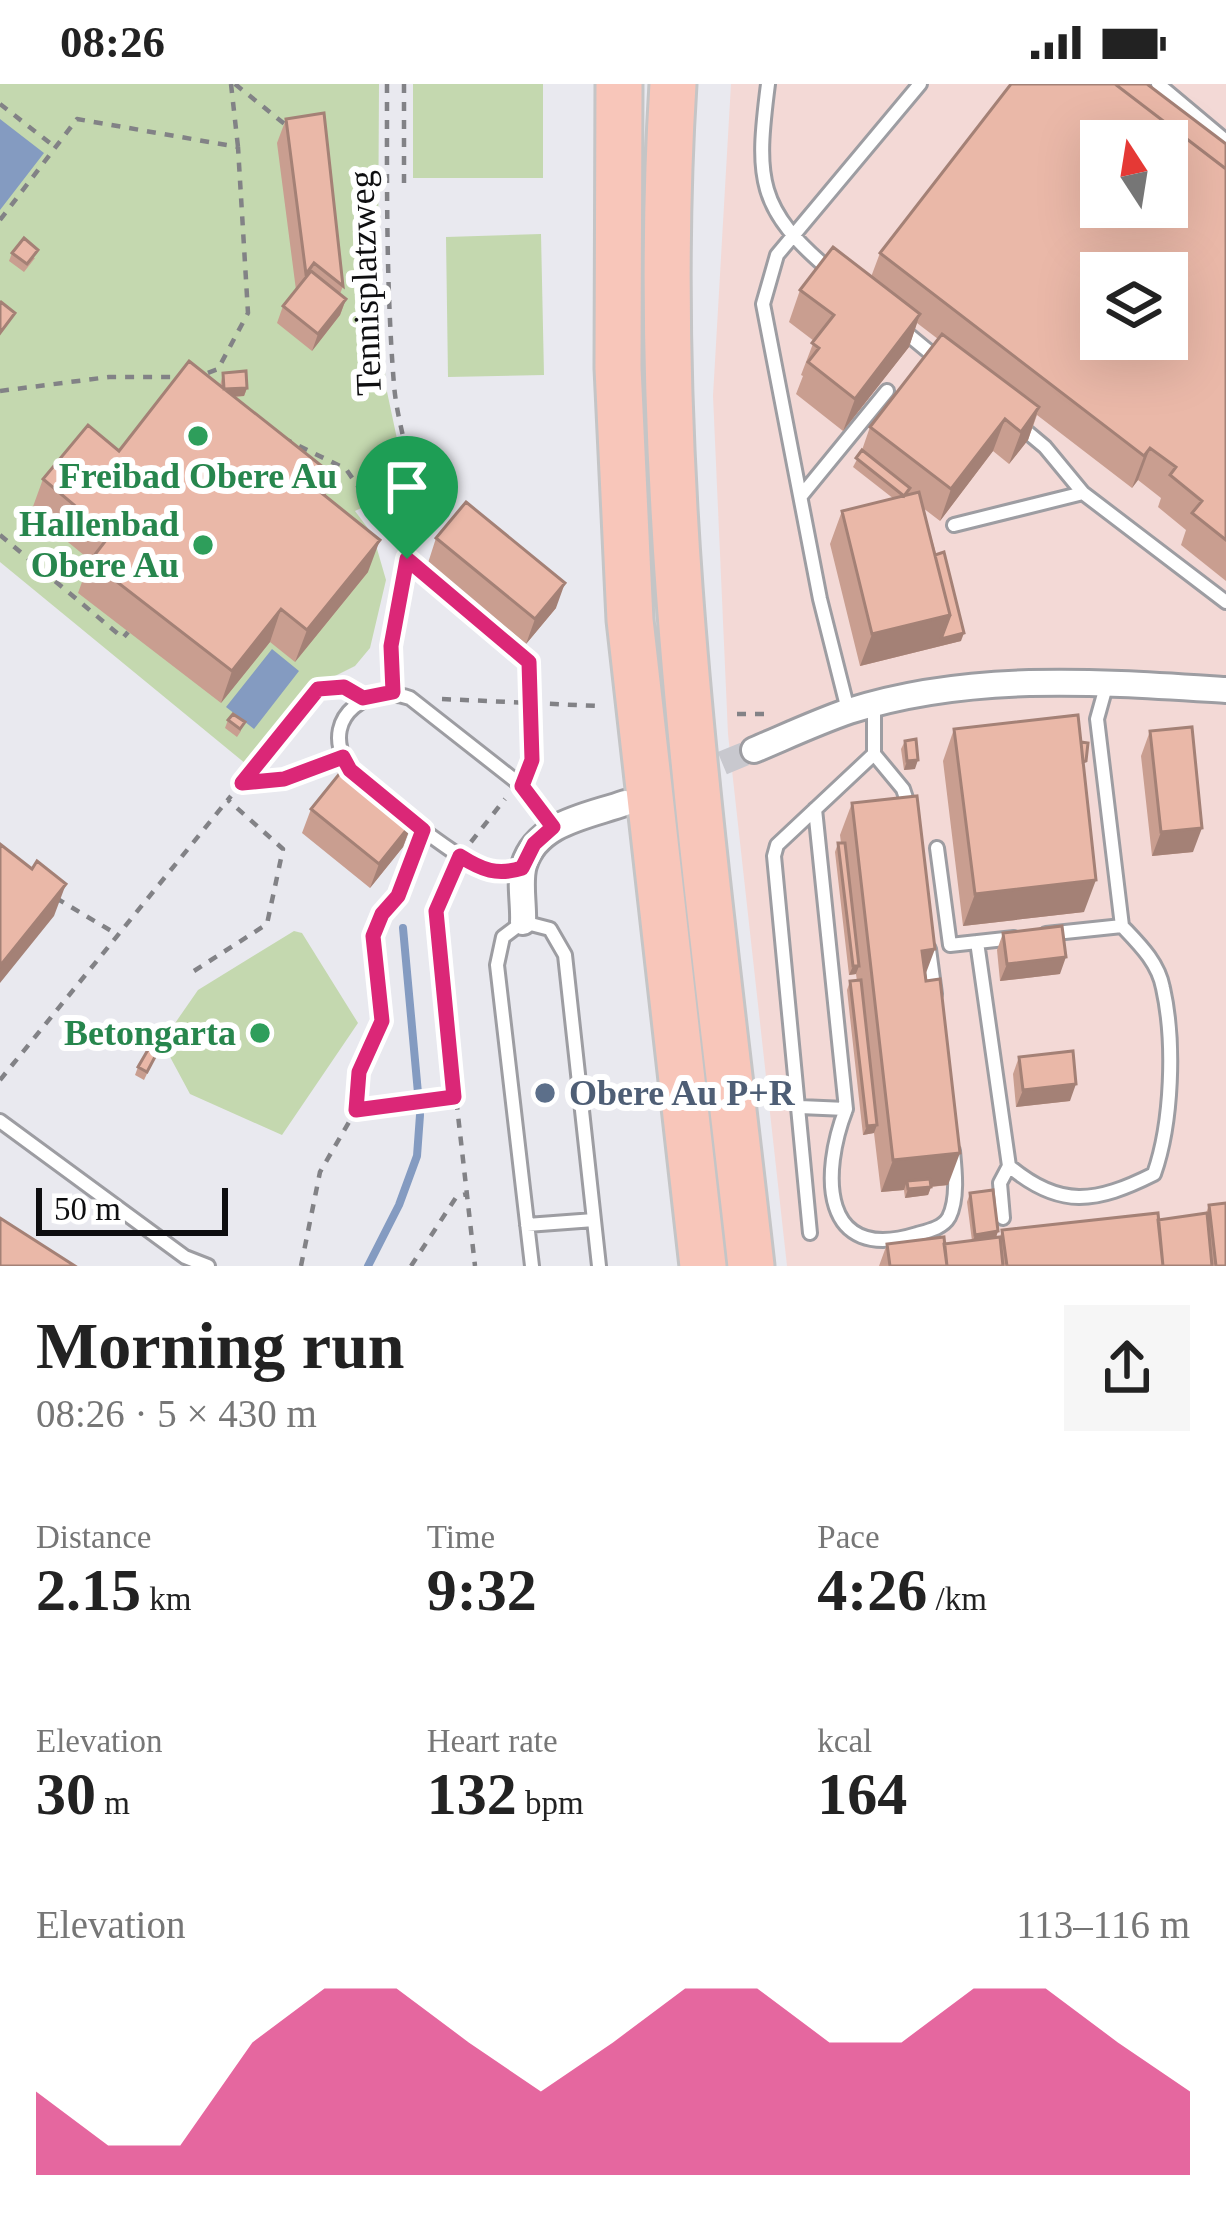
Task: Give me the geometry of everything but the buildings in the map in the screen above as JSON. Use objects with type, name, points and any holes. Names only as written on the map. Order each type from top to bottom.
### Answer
[{"type":"highway","points":[[619,84],[618,368],[630,620],[703,1266]]},
{"type":"highway","points":[[673,84],[667,364],[686,688],[751,1266]]},
{"type":"street","points":[[754,750],[848,712],[955,689],[1107,682],[1226,690]]},
{"type":"street","points":[[524,922],[522,868],[534,844],[553,827],[625,803]]},
{"type":"lane","points":[[768,84],[760,170],[791,238],[840,279]]},
{"type":"lane","points":[[848,712],[820,599],[763,304],[777,255],[920,84]]},
{"type":"lane","points":[[1158,84],[1226,141]]},
{"type":"lane","points":[[891,320],[944,364]]},
{"type":"lane","points":[[801,496],[887,391]]},
{"type":"lane","points":[[1016,422],[1045,447],[1083,493],[1226,602]]},
{"type":"lane","points":[[954,525],[1083,493]]},
{"type":"lane","points":[[1009,1166],[1036,1189],[1071,1198],[1123,1190],[1154,1174],[1163,1148],[1168,1056],[1163,985],[1148,953],[1122,926],[1096,719],[1107,682]]},
{"type":"lane","points":[[522,868],[489,872],[460,856],[350,770],[343,757],[340,727],[349,710],[363,698],[393,692],[410,698],[522,786],[553,827]]},
{"type":"lane","points":[[874,705],[874,754],[903,789],[915,836]]},
{"type":"lane","points":[[810,1233],[774,856],[777,845],[874,754]]},
{"type":"lane","points":[[242,783],[284,779],[343,757]]},
{"type":"lane","points":[[815,808],[846,1109],[836,1135],[829,1190],[845,1227],[891,1240],[942,1225],[950,1215],[955,1175],[951,1132]]},
{"type":"lane","points":[[937,848],[950,945],[1122,926]]},
{"type":"lane","points":[[532,1266],[497,964],[503,938],[524,922],[550,929],[566,955],[599,1266]]},
{"type":"lane","points":[[926,926],[938,1021]]},
{"type":"lane","points":[[977,942],[1009,1166],[1000,1183],[1003,1218]]},
{"type":"lane","points":[[800,1107],[846,1109]]},
{"type":"lane","points":[[0,1121],[185,1257],[208,1266]]},
{"type":"lane","points":[[527,1225],[594,1220]]},
{"type":"path","points":[[233,84],[291,130]]},
{"type":"path","points":[[0,391],[109,377],[195,377],[218,369],[248,313],[233,84]]},
{"type":"path","name":"Tennisplatzweg","points":[[387,84],[386,265],[398,422],[412,492],[407,559],[391,646],[393,692]]},
{"type":"path","points":[[404,84],[404,182]]},
{"type":"path","points":[[0,104],[56,147]]},
{"type":"path","points":[[0,220],[77,119],[238,147]]},
{"type":"path","points":[[274,433],[346,469],[407,559],[529,662],[532,760],[522,786],[507,796],[460,856],[436,911],[475,1266]]},
{"type":"path","points":[[0,535],[123,638],[128,632]]},
{"type":"path","points":[[0,1080],[318,689],[344,687],[363,698]]},
{"type":"path","points":[[410,698],[598,706]]},
{"type":"path","points":[[737,714],[773,714]]},
{"type":"path","points":[[194,971],[268,924],[283,849],[228,800]]},
{"type":"path","points":[[301,1266],[320,1172],[356,1110],[359,1072],[382,1021],[373,936],[382,914],[398,896],[423,830]]},
{"type":"path","points":[[56,898],[118,935]]},
{"type":"path","points":[[356,1110],[454,1097]]},
{"type":"path","points":[[411,1266],[458,1196],[467,1194]]},
{"type":"shaded area","points":[[731,84],[1226,84],[1226,1266],[787,1266],[728,734],[713,396]]},
{"type":"green space","name":"Freibad Obere Au","points":[[0,84],[379,84],[378,265],[386,387],[407,486],[355,511],[373,535],[386,580],[370,648],[355,666],[311,688],[246,764],[0,562]]},
{"type":"green space","points":[[413,84],[543,84],[543,178],[413,178]]},
{"type":"green space","points":[[541,234],[544,375],[448,377],[446,237]]},
{"type":"green space","name":"Betongarta","points":[[294,931],[302,933],[358,1023],[282,1135],[190,1094],[162,1042],[198,990]]},
{"type":"water","points":[[0,119],[44,153],[0,210]]},
{"type":"water","points":[[272,649],[299,671],[254,729],[226,707]]},
{"type":"waterway","points":[[368,1266],[417,1156],[420,1115],[403,928]]},
{"type":"tunnel","points":[[689,777],[754,750]]},
{"type":"place","name":"Freibad Obere Au","points":[[198,436]]},
{"type":"place","name":"Hallenbad Obere Au","points":[[203,545]]},
{"type":"place","name":"Betongarta","points":[[260,1033]]},
{"type":"place","name":"Obere Au P+R","points":[[545,1093]]},
{"type":"route","points":[[407,559],[529,662],[532,760],[522,786],[553,827],[534,844],[522,868],[507,873],[489,872],[460,856],[436,911],[454,1097],[356,1110],[359,1072],[382,1021],[373,936],[382,914],[398,896],[423,830],[350,770],[343,757],[284,779],[242,783],[318,689],[344,687],[363,698],[393,692],[391,646],[407,559]]}]
